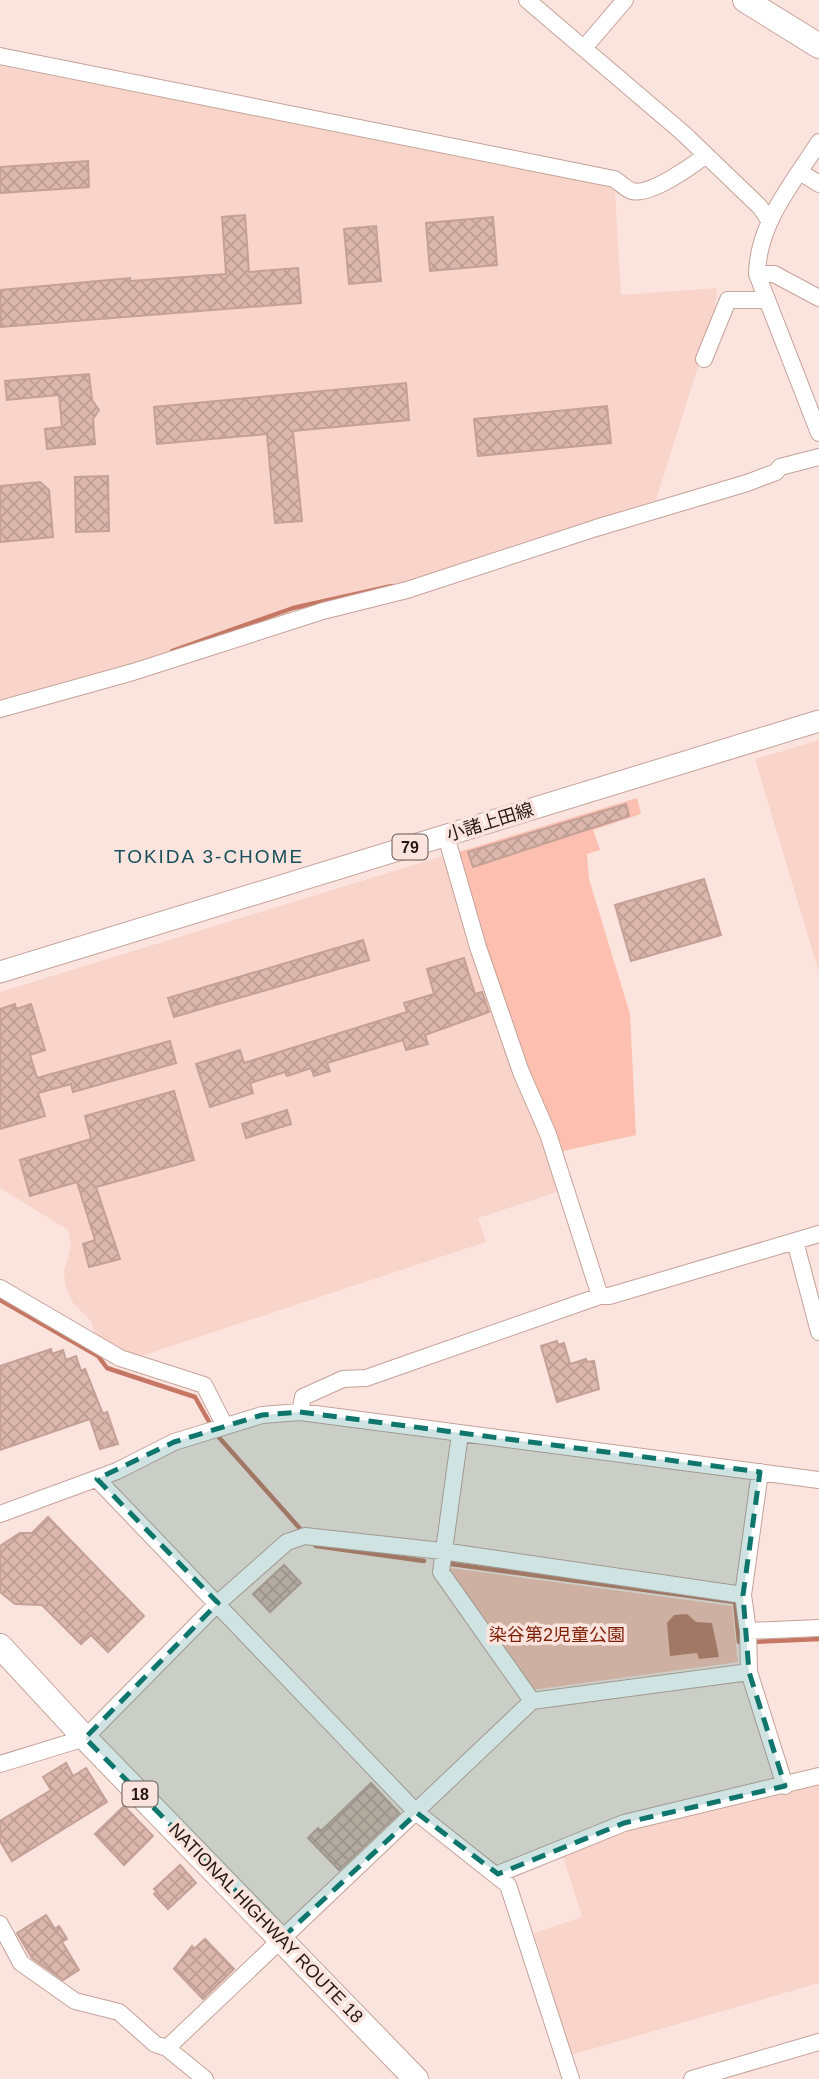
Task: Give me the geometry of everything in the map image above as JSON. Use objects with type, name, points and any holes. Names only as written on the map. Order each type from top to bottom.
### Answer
[{"type":"highway","points":[[745,0],[819,46]]},
{"type":"highway","name":"NATIONAL HIGHWAY ROUTE 18","points":[[0,1646],[85,1738],[416,2079]]},
{"type":"main road","name":"小諸上田線","points":[[0,972],[819,721]]},
{"type":"street","points":[[527,0],[706,155],[769,219]]},
{"type":"street","points":[[584,48],[625,0]]},
{"type":"street","points":[[0,56],[614,179],[631,191],[640,191],[681,174],[706,155]]},
{"type":"street","points":[[819,142],[769,219],[757,259],[757,274],[766,300],[819,433]]},
{"type":"street","points":[[800,172],[819,184]]},
{"type":"street","points":[[757,274],[774,274],[819,298]]},
{"type":"street","points":[[704,359],[728,300],[766,300]]},
{"type":"street","points":[[0,709],[133,672],[323,611],[407,590],[819,457]]},
{"type":"street","points":[[446,836],[478,947],[521,1072],[548,1134],[600,1296]]},
{"type":"street","points":[[300,1412],[303,1397],[343,1380],[366,1378],[600,1296],[609,1297],[819,1234]]},
{"type":"street","points":[[794,1241],[819,1332]]},
{"type":"street","points":[[0,1288],[120,1358],[204,1385],[217,1428]]},
{"type":"street","points":[[0,1514],[97,1479],[155,1450],[217,1428],[278,1412],[300,1412],[819,1480]]},
{"type":"street","points":[[460,1434],[441,1572],[532,1701]]},
{"type":"street","points":[[760,1472],[743,1595],[748,1631],[749,1672],[785,1786]]},
{"type":"street","points":[[97,1479],[417,1813],[498,1874],[508,1885],[571,2079]]},
{"type":"street","points":[[0,1764],[85,1738],[218,1603],[287,1542],[305,1536],[442,1551],[743,1595]]},
{"type":"street","points":[[748,1631],[819,1628]]},
{"type":"street","points":[[167,2048],[532,1701],[749,1672]]},
{"type":"street","points":[[498,1874],[624,1823],[819,1776]]},
{"type":"street","points":[[0,1924],[21,1963],[75,2001],[119,2012],[155,2044],[167,2048],[205,2079]]},
{"type":"street","points":[[692,2079],[819,2042]]},
{"type":"highlighted area","points":[[300,1412],[760,1472],[743,1595],[749,1672],[785,1786],[624,1823],[498,1874],[417,1813],[282,1938],[85,1738],[218,1603],[97,1479],[174,1442],[262,1415]]},
{"type":"shaded area","points":[[0,66],[609,183],[615,191],[621,295],[717,288],[714,316],[656,500],[409,581],[292,606],[146,659],[0,700]]},
{"type":"shaded area","points":[[819,740],[819,973],[755,759]]},
{"type":"shaded area","points":[[446,855],[560,1191],[478,1218],[486,1242],[141,1356],[116,1348],[94,1335],[92,1322],[73,1303],[65,1285],[64,1270],[71,1247],[68,1230],[0,1188],[0,992]]},
{"type":"shaded area","points":[[687,1614],[696,1622],[712,1623],[719,1657],[699,1659],[697,1653],[670,1656],[667,1623],[674,1615]]},
{"type":"shaded area","points":[[819,1782],[819,1983],[571,2055],[534,1933],[582,1917],[562,1853],[624,1829]]},
{"type":"green space","points":[[637,798],[641,814],[593,830],[600,850],[587,854],[589,879],[630,1014],[636,1135],[559,1152],[512,1030],[455,853]]},
{"type":"green space","name":"染谷第2児童公園","points":[[451,1568],[732,1606],[738,1662],[532,1690],[447,1573]]},
{"type":"building","points":[[88,161],[89,187],[0,193],[0,167]]},
{"type":"building","points":[[245,215],[249,272],[298,268],[301,303],[1,327],[0,290],[130,278],[130,281],[226,274],[222,217]]},
{"type":"building","points":[[493,217],[497,265],[430,271],[426,223]]},
{"type":"building","points":[[376,226],[381,281],[349,284],[344,229]]},
{"type":"building","points":[[89,374],[92,400],[99,410],[93,419],[95,444],[47,449],[45,429],[62,427],[59,395],[7,400],[5,381]]},
{"type":"building","points":[[406,383],[409,420],[293,431],[302,521],[275,523],[267,434],[157,444],[154,407]]},
{"type":"building","points":[[607,406],[611,443],[478,456],[474,419]]},
{"type":"building","points":[[108,476],[109,531],[76,532],[75,477]]},
{"type":"building","points":[[40,482],[49,490],[53,537],[0,542],[0,486]]},
{"type":"building","points":[[626,804],[629,816],[473,867],[468,852]]},
{"type":"building","points":[[704,879],[721,935],[631,961],[615,905]]},
{"type":"building","points":[[363,940],[369,960],[174,1017],[168,998]]},
{"type":"building","points":[[464,958],[475,994],[482,992],[489,1012],[425,1035],[428,1044],[406,1050],[403,1040],[327,1063],[330,1071],[314,1076],[311,1068],[287,1076],[285,1072],[250,1083],[253,1093],[210,1107],[196,1064],[240,1050],[244,1063],[407,1012],[404,1003],[434,994],[427,969]]},
{"type":"building","points":[[15,1004],[16,1009],[31,1004],[45,1050],[30,1055],[37,1078],[170,1041],[176,1063],[73,1092],[71,1084],[38,1093],[45,1116],[0,1129],[0,1009]]},
{"type":"building","points":[[174,1091],[194,1160],[96,1187],[120,1259],[89,1267],[83,1244],[95,1240],[77,1182],[30,1196],[20,1160],[91,1139],[85,1116]]},
{"type":"building","points":[[287,1110],[291,1124],[246,1138],[242,1124]]},
{"type":"building","points":[[557,1341],[558,1345],[564,1343],[570,1364],[586,1359],[587,1362],[594,1361],[599,1389],[557,1402],[541,1346]]},
{"type":"building","points":[[51,1349],[52,1354],[63,1350],[66,1360],[76,1356],[81,1371],[85,1369],[103,1414],[107,1412],[118,1444],[100,1449],[90,1419],[0,1450],[0,1366]]},
{"type":"building","points":[[48,1517],[144,1616],[108,1652],[91,1635],[81,1644],[42,1605],[15,1604],[0,1592],[0,1546],[20,1533],[32,1533]]},
{"type":"building","points":[[284,1565],[301,1583],[270,1612],[253,1594]]},
{"type":"building","points":[[66,1763],[73,1776],[86,1768],[107,1802],[12,1861],[0,1841],[0,1821],[51,1790],[43,1777]]},
{"type":"building","points":[[371,1783],[399,1813],[339,1870],[308,1838],[318,1828],[321,1831]]},
{"type":"building","points":[[124,1806],[153,1836],[124,1865],[95,1834]]},
{"type":"building","points":[[180,1865],[196,1883],[168,1909],[154,1894],[157,1891],[154,1889]]},
{"type":"building","points":[[46,1915],[55,1929],[59,1926],[67,1939],[62,1942],[79,1970],[63,1980],[32,1958],[17,1933]]},
{"type":"building","points":[[205,1939],[234,1969],[203,1999],[174,1969],[192,1946],[194,1949]]},
{"type":"waterway","points":[[172,651],[293,608],[392,586]]},
{"type":"waterway","points":[[0,1300],[98,1356],[107,1368],[195,1397],[212,1427]]},
{"type":"waterway","points":[[216,1434],[303,1532]]},
{"type":"waterway","points":[[312,1541],[316,1546],[424,1561]]},
{"type":"waterway","points":[[451,1564],[735,1602],[739,1642],[744,1642]]},
{"type":"waterway","points":[[753,1642],[819,1639]]},
{"type":"district","name":"TOKIDA 3-CHOME","points":[[209,856]]}]
